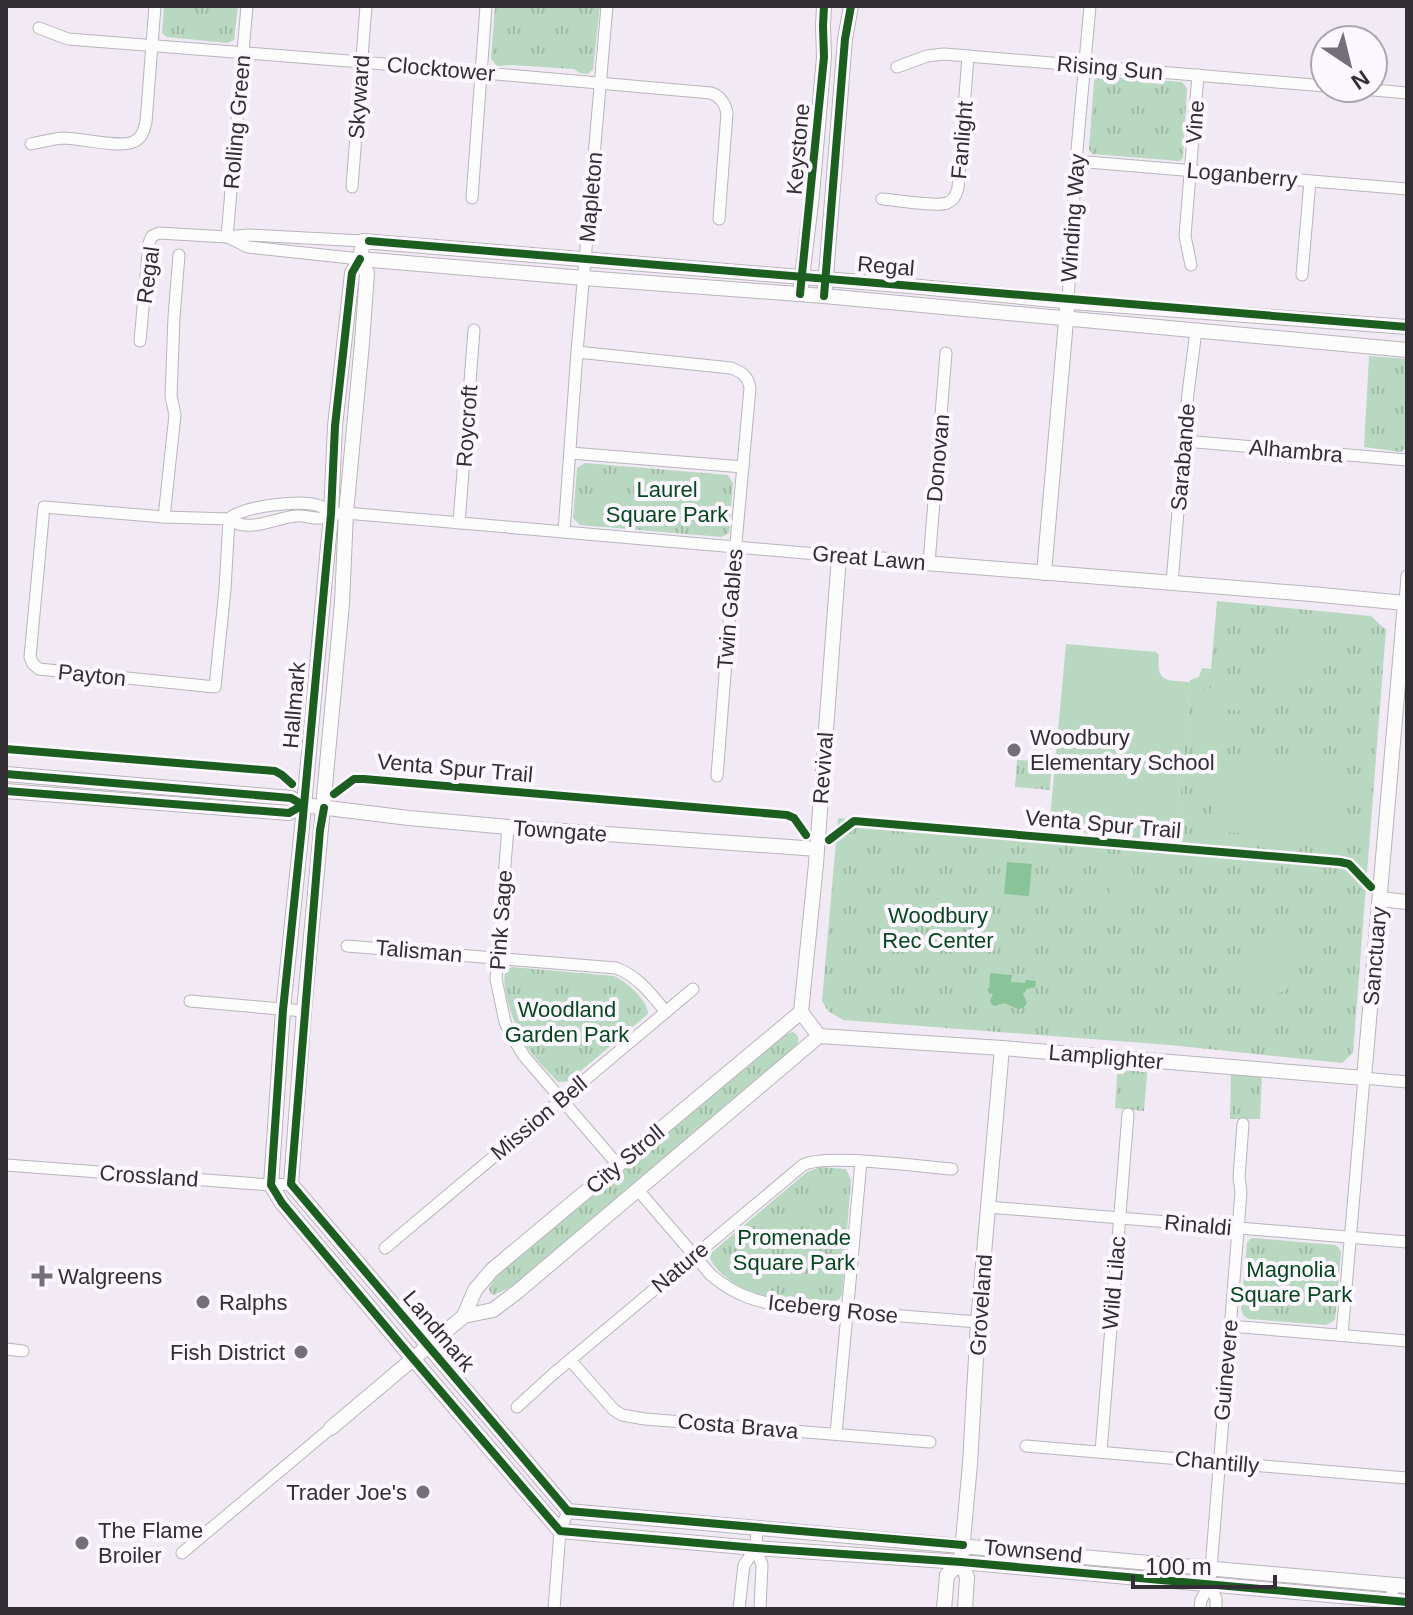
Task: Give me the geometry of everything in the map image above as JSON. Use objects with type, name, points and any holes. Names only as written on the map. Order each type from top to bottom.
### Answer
[{"type":"street","points":[[31,144],[60,138],[122,144],[139,139],[146,122],[155,6]]},
{"type":"street","name":"Rolling Green","points":[[227,237],[247,6]]},
{"type":"street","name":"Skyward","points":[[352,187],[366,6]]},
{"type":"street","points":[[472,198],[486,6]]},
{"type":"street","name":"Mapleton","points":[[564,532],[607,6]]},
{"type":"street","name":"Keystone","points":[[800,294],[824,57],[824,6]]},
{"type":"street","name":"Keystone","points":[[824,296],[845,39],[851,6]]},
{"type":"street","name":"Winding Way","points":[[1044,573],[1090,6]]},
{"type":"street","name":"Clocktower","points":[[39,28],[68,39],[711,93],[717,95],[727,113],[719,219]]},
{"type":"street","name":"Rising Sun","points":[[897,67],[927,56],[968,56],[1309,85]]},
{"type":"street","name":"Fanlight","points":[[882,199],[943,204],[955,196],[968,56]]},
{"type":"street","name":"Vine","points":[[1191,265],[1185,236],[1198,75]]},
{"type":"street","name":"Loganberry","points":[[1076,161],[1407,189]]},
{"type":"street","points":[[1302,275],[1310,181]]},
{"type":"street","name":"Regal","points":[[140,341],[147,252],[152,236],[159,233],[363,241],[1407,327]]},
{"type":"street","name":"Regal","points":[[227,237],[248,247],[360,259],[824,296],[1407,350]]},
{"type":"street","name":"Hallmark","points":[[292,1178],[304,1011],[342,603],[334,433],[352,273],[360,259],[363,241]]},
{"type":"street","points":[[164,517],[175,415],[171,396],[179,255]]},
{"type":"street","name":"Roycroft","points":[[459,523],[474,330]]},
{"type":"street","name":"Sarabande","points":[[1172,583],[1196,331]]},
{"type":"street","name":"Twin Gables","points":[[577,352],[731,368],[745,375],[750,388],[717,776]]},
{"type":"street","name":"Donovan","points":[[929,563],[946,353]]},
{"type":"street","name":"Alhambra","points":[[1184,441],[1407,460]]},
{"type":"street","points":[[571,453],[743,467]]},
{"type":"street","name":"Payton","points":[[229,519],[215,687],[39,669],[33,664],[30,657],[44,507],[229,519],[235,524],[260,525],[296,516],[320,518],[338,513]]},
{"type":"street","name":"Hallmark","points":[[271,1185],[283,1010],[303,805],[338,513]]},
{"type":"street","name":"Great Lawn","points":[[338,513],[1406,604]]},
{"type":"street","name":"Revival","points":[[801,1012],[817,849],[839,556]]},
{"type":"street","name":"Sanctuary","points":[[1342,1335],[1407,576]]},
{"type":"street","name":"Towngate","points":[[6,774],[291,798],[303,805],[324,808],[508,827],[817,849]]},
{"type":"street","name":"Towngate","points":[[6,791],[289,813],[303,805]]},
{"type":"street","name":"Pink Sage","points":[[508,827],[496,979],[511,1035],[524,1056],[618,1165]]},
{"type":"street","points":[[1380,899],[1407,902]]},
{"type":"street","name":"Talisman","points":[[347,946],[616,968],[637,979],[666,1012]]},
{"type":"street","name":"Mission Bell","points":[[385,1248],[693,989]]},
{"type":"street","points":[[190,1001],[304,1011]]},
{"type":"street","points":[[801,1012],[815,1030]]},
{"type":"street","name":"City Stroll","points":[[182,1553],[464,1316],[475,1290],[492,1270],[801,1012]]},
{"type":"street","name":"City Stroll","points":[[464,1316],[493,1310],[517,1292],[638,1190],[815,1030]]},
{"type":"street","name":"Lamplighter","points":[[815,1030],[1407,1082]]},
{"type":"street","name":"Groveland","points":[[965,1609],[967,1577],[961,1562],[1002,1048]]},
{"type":"street","name":"Wild Lilac","points":[[1101,1452],[1128,1114]]},
{"type":"street","name":"Guinevere","points":[[1210,1584],[1238,1228],[1243,1124]]},
{"type":"street","name":"Nature","points":[[517,1407],[803,1165],[826,1160],[952,1169]]},
{"type":"street","points":[[836,1434],[861,1162]]},
{"type":"street","name":"Crossland","points":[[6,1165],[271,1185],[292,1178]]},
{"type":"street","name":"Landmark","points":[[292,1178],[428,1346],[568,1511]]},
{"type":"street","name":"Landmark","points":[[271,1185],[282,1203],[412,1359],[560,1531]]},
{"type":"street","name":"Iceberg Rose","points":[[638,1190],[711,1275],[739,1295],[789,1307],[978,1322]]},
{"type":"street","name":"Rinaldi","points":[[988,1207],[1407,1242]]},
{"type":"street","points":[[1230,1326],[1407,1341]]},
{"type":"street","points":[[6,1349],[23,1351]]},
{"type":"street","name":"Costa Brava","points":[[570,1360],[608,1405],[622,1415],[930,1442]]},
{"type":"street","name":"Chantilly","points":[[1026,1446],[1407,1478]]},
{"type":"street","points":[[554,1609],[560,1531],[568,1511]]},
{"type":"street","name":"Townsend","points":[[568,1511],[1400,1585]]},
{"type":"street","points":[[757,1528],[756,1548],[762,1565],[760,1609]]},
{"type":"street","name":"Townsend","points":[[560,1531],[961,1562],[1397,1604]]},
{"type":"street","points":[[739,1609],[744,1565],[756,1548]]},
{"type":"street","name":"Groveland","points":[[944,1609],[947,1575],[961,1562]]},
{"type":"street","points":[[1200,1609],[1201,1600],[1210,1584]]},
{"type":"street","points":[[1210,1584],[1216,1609]]},
{"type":"street","points":[[1397,1604],[1400,1585]]},
{"type":"green space","points":[[164,6],[238,6],[234,40],[227,43],[167,37],[162,33]]},
{"type":"green space","points":[[495,6],[600,6],[593,70],[587,74],[574,69],[497,66],[491,59]]},
{"type":"green space","points":[[1101,76],[1182,82],[1187,88],[1183,158],[1180,161],[1092,154],[1089,149],[1094,80]]},
{"type":"green space","points":[[1369,356],[1407,359],[1407,447],[1401,452],[1364,447]]},
{"type":"green space","name":"Laurel Square Park","points":[[585,463],[728,475],[733,483],[729,533],[721,537],[580,525],[573,518],[577,468]]},
{"type":"green space","name":"Woodbury Rec Center","points":[[1217,601],[1371,616],[1386,630],[1353,1053],[1342,1063],[1170,1045],[843,1020],[828,1011],[822,1001],[838,818],[1176,848],[1190,680],[1199,677],[1202,668],[1211,669]]},
{"type":"green space","points":[[1278,636],[1323,640],[1319,668],[1312,683],[1297,688],[1268,687],[1271,641]]},
{"type":"green space","points":[[1066,644],[1156,652],[1159,655],[1159,671],[1164,678],[1190,682],[1177,842],[1049,829]]},
{"type":"green space","points":[[1204,687],[1244,690],[1242,711],[1202,707]]},
{"type":"green space","points":[[1202,715],[1241,719],[1240,739],[1200,736]]},
{"type":"green space","points":[[1219,759],[1348,770],[1341,841],[1212,831]]},
{"type":"green space","points":[[1017,760],[1038,761],[1038,770],[1051,771],[1050,790],[1015,787]]},
{"type":"green space","points":[[1112,867],[1133,869],[1130,909],[1108,907]]},
{"type":"green space","points":[[1252,941],[1297,946],[1291,984],[1280,993],[1242,993],[1245,947]]},
{"type":"green space","name":"Woodland Garden Park","points":[[512,967],[614,976],[636,992],[645,1003],[648,1014],[569,1081],[558,1082],[524,1043],[517,1028],[504,984],[507,970]]},
{"type":"green space","points":[[793,1032],[798,1039],[796,1047],[511,1287],[491,1294],[489,1289],[505,1268],[761,1052]]},
{"type":"green space","points":[[1118,1062],[1148,1064],[1144,1111],[1115,1108]]},
{"type":"green space","points":[[1231,1072],[1262,1073],[1260,1119],[1230,1119]]},
{"type":"green space","name":"Promenade Square Park","points":[[820,1167],[846,1169],[851,1180],[842,1295],[839,1299],[831,1304],[757,1294],[719,1271],[709,1255],[807,1172]]},
{"type":"green space","name":"Magnolia Square Park","points":[[1254,1238],[1335,1245],[1339,1248],[1335,1319],[1332,1322],[1326,1325],[1249,1319],[1244,1316],[1241,1309],[1247,1243]]},
{"type":"shaded area","points":[[1007,862],[1032,864],[1029,896],[1004,894]]},
{"type":"shaded area","points":[[990,973],[1012,975],[1011,982],[1036,981],[1035,987],[1023,994],[1027,1003],[1023,1008],[1004,1003],[992,1005]]},
{"type":"cycle path","points":[[800,294],[824,57],[824,6]]},
{"type":"cycle path","points":[[824,296],[845,39],[851,6]]},
{"type":"cycle path","points":[[369,241],[1407,327]]},
{"type":"cycle path","points":[[360,259],[352,273],[335,426],[331,514],[283,1010],[271,1185],[282,1203],[560,1531],[961,1562],[1407,1602]]},
{"type":"cycle path","points":[[6,749],[275,771],[292,784]]},
{"type":"cycle path","points":[[6,774],[291,798],[303,805]]},
{"type":"cycle path","name":"Venta Spur Trail","points":[[334,794],[354,779],[364,779],[787,815],[794,818],[806,835]]},
{"type":"cycle path","points":[[6,791],[289,813],[303,805]]},
{"type":"cycle path","points":[[324,808],[291,1184],[568,1511]]},
{"type":"cycle path","name":"Venta Spur Trail","points":[[829,840],[854,821],[1340,862],[1349,864],[1371,887]]},
{"type":"cycle path","points":[[568,1511],[963,1545]]},
{"type":"place","name":"Woodbury Elementary School","points":[[1014,750]]},
{"type":"place","name":"Walgreens","points":[[42,1276]]},
{"type":"place","name":"Ralphs","points":[[203,1302]]},
{"type":"place","name":"Fish District","points":[[301,1352]]},
{"type":"place","name":"Trader Joe's","points":[[423,1492]]},
{"type":"place","name":"The Flame Broiler","points":[[82,1543]]}]
